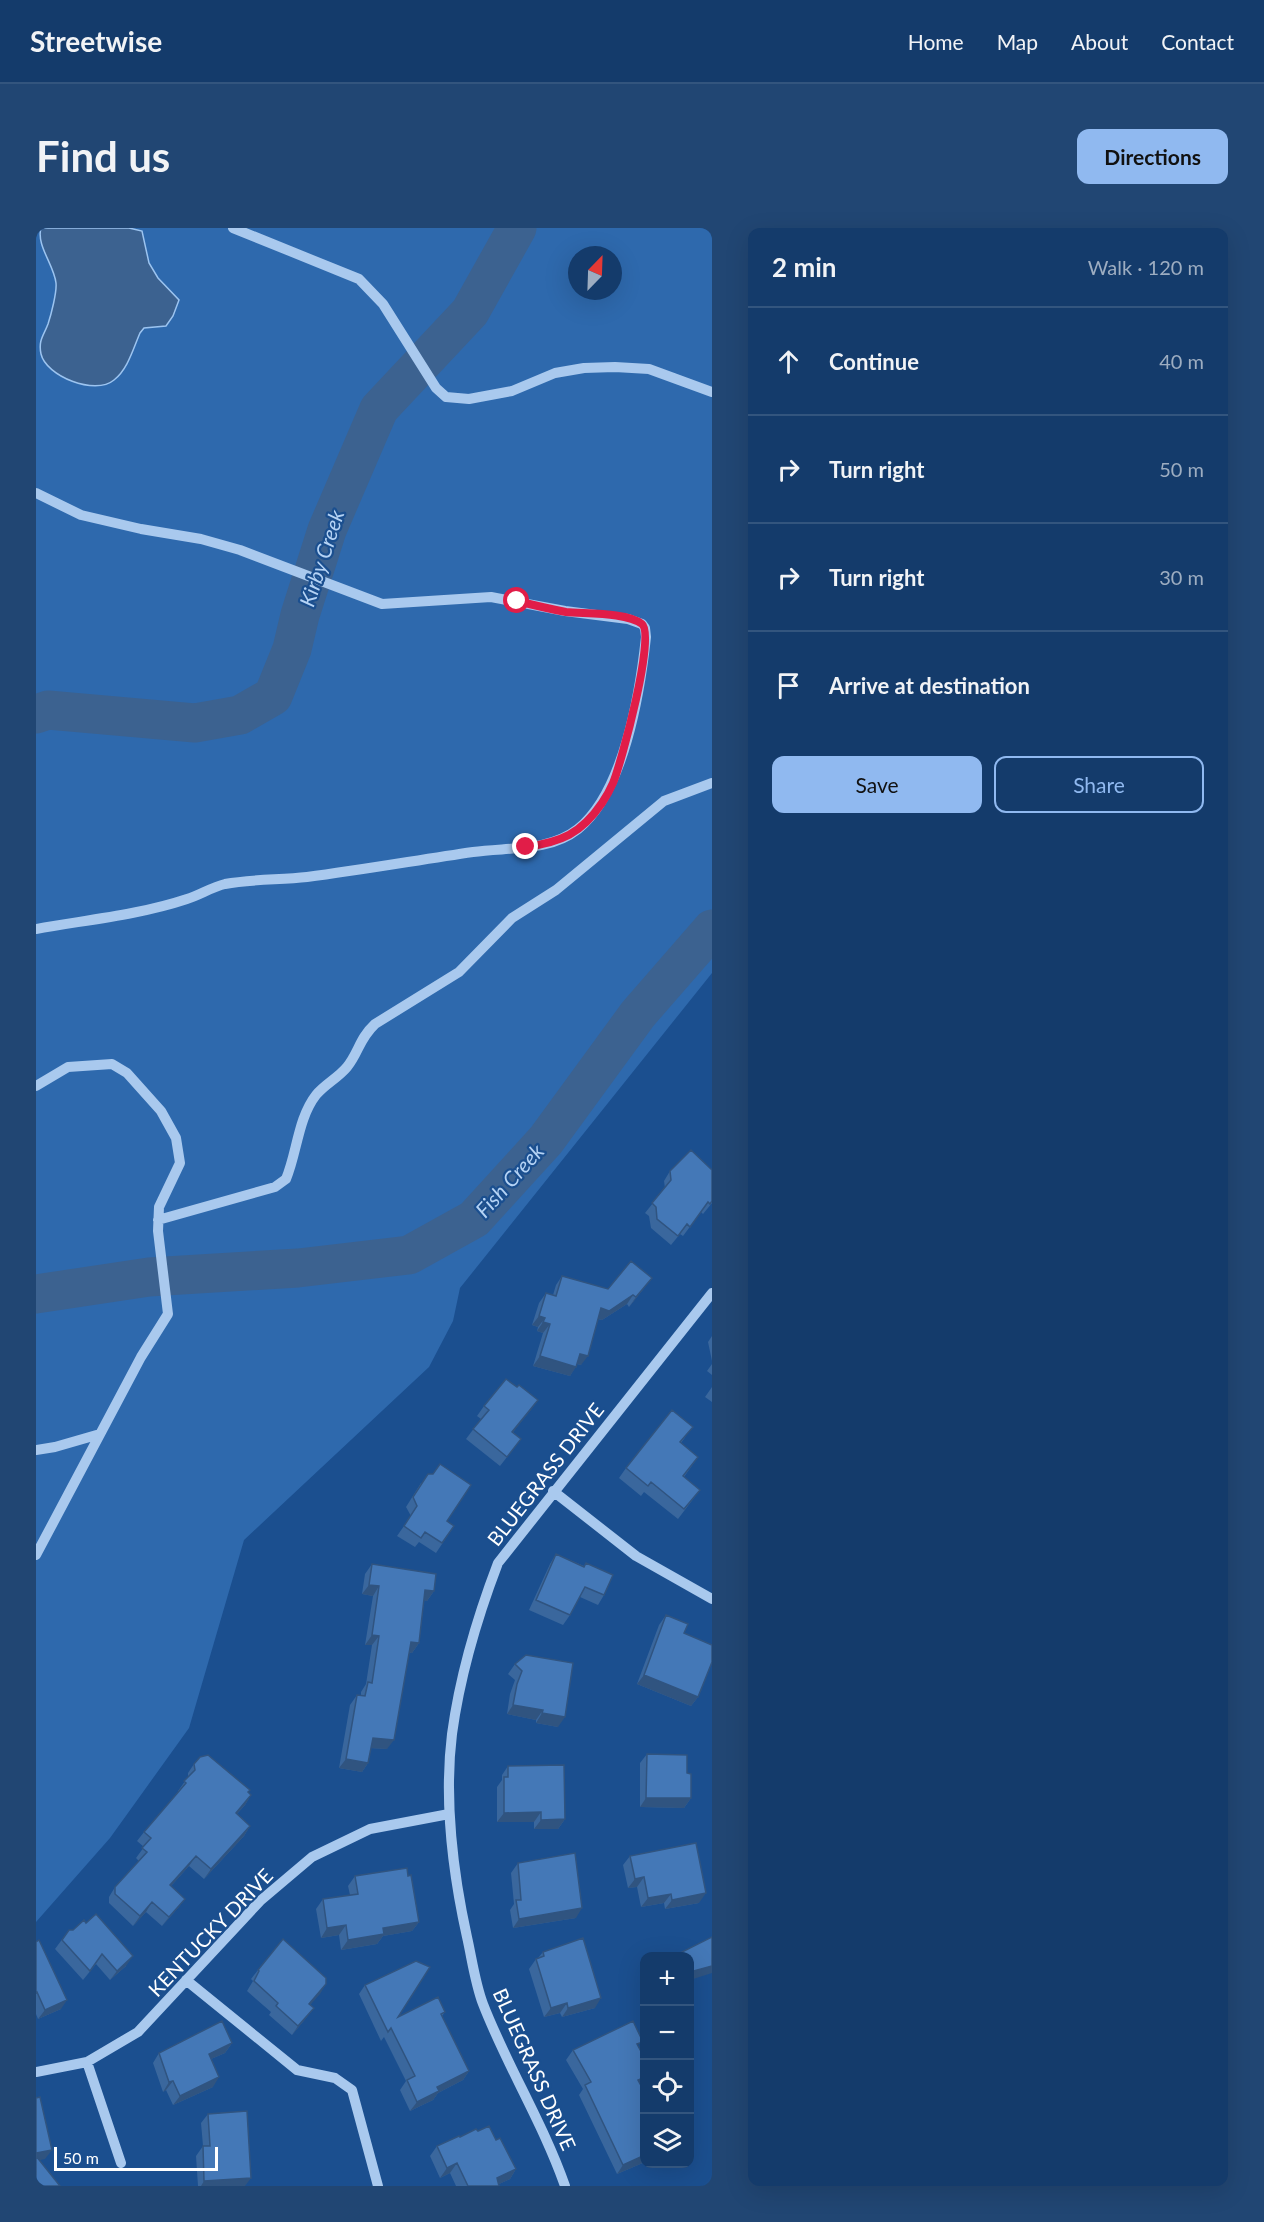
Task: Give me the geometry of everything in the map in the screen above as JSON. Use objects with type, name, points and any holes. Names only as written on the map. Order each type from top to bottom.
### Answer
[{"type":"street","points":[[233,228],[359,279],[382,304],[436,388],[446,397],[469,399],[512,391],[555,373],[584,368],[615,367],[649,369],[712,392]]},
{"type":"street","points":[[36,493],[81,515],[141,529],[201,539],[240,550],[382,604],[491,597],[564,611],[628,619],[642,624],[646,637],[642,669],[613,782],[602,804],[592,816],[567,837],[556,842],[304,877],[251,880],[223,885],[188,899],[135,912],[36,929]]},
{"type":"street","points":[[158,1226],[275,1186],[286,1179],[311,1102],[317,1093],[348,1066],[364,1034],[375,1024],[459,972],[512,918],[556,890],[664,801],[712,783]]},
{"type":"street","points":[[36,1086],[68,1067],[112,1064],[127,1073],[161,1111],[176,1138],[180,1163],[159,1207],[158,1226],[168,1314],[141,1357],[36,1555]]},
{"type":"street","name":"BLUEGRASS DRIVE","points":[[565,2186],[553,2151],[502,2050],[482,2000],[460,1902],[449,1814],[452,1735],[461,1684],[479,1612],[498,1563],[712,1293]]},
{"type":"street","points":[[36,1450],[100,1434]]},
{"type":"street","points":[[553,1491],[636,1556],[712,1599]]},
{"type":"street","name":"KENTUCKY DRIVE","points":[[36,2072],[87,2062],[138,2032],[260,1901],[312,1857],[370,1829],[449,1814]]},
{"type":"street","points":[[186,1980],[297,2070],[335,2078],[352,2090],[378,2186]]},
{"type":"street","points":[[87,2062],[121,2163]]},
{"type":"shaded area","points":[[36,228],[712,228],[712,973],[460,1288],[453,1321],[429,1367],[244,1540],[189,1728],[110,1838],[36,1922]]},
{"type":"shaded area","points":[[41,228],[129,228],[142,231],[149,263],[158,278],[179,300],[166,326],[144,328],[123,370],[114,380],[106,384],[84,385],[61,376],[52,370],[41,354],[41,341],[51,315],[56,283],[41,241]]},
{"type":"building","points":[[691,1150],[712,1170],[712,1201],[710,1204],[708,1202],[690,1227],[687,1224],[678,1236],[657,1219],[656,1207],[652,1203],[671,1180],[670,1171]]},
{"type":"building","points":[[631,1261],[652,1278],[636,1297],[633,1295],[609,1311],[601,1308],[588,1356],[580,1354],[576,1367],[540,1356],[550,1324],[543,1322],[545,1318],[539,1316],[546,1293],[556,1296],[562,1276],[608,1289]]},
{"type":"building","points":[[506,1379],[517,1387],[519,1385],[538,1400],[512,1432],[521,1439],[507,1457],[473,1429],[489,1410],[484,1406]]},
{"type":"building","points":[[672,1410],[693,1427],[680,1442],[698,1457],[683,1476],[700,1490],[684,1509],[651,1482],[648,1486],[626,1468]]},
{"type":"building","points":[[440,1464],[471,1485],[447,1521],[454,1526],[442,1543],[425,1532],[421,1538],[404,1526],[417,1506],[413,1497],[428,1474],[433,1474]]},
{"type":"building","points":[[556,1554],[584,1567],[586,1563],[613,1575],[604,1595],[585,1587],[570,1615],[536,1600]]},
{"type":"building","points":[[372,1564],[436,1574],[434,1591],[425,1590],[419,1643],[411,1642],[394,1740],[373,1738],[368,1763],[346,1759],[357,1695],[365,1696],[368,1682],[372,1683],[379,1636],[372,1635],[379,1586],[369,1585]]},
{"type":"building","points":[[666,1615],[688,1624],[684,1633],[712,1645],[712,1662],[698,1697],[644,1675]]},
{"type":"building","points":[[526,1655],[573,1663],[565,1717],[542,1713],[543,1710],[513,1705],[522,1671],[515,1664]]},
{"type":"building","points":[[647,1754],[687,1755],[687,1773],[691,1774],[691,1798],[646,1798]]},
{"type":"building","points":[[208,1755],[250,1790],[248,1792],[251,1795],[236,1813],[250,1826],[211,1869],[196,1856],[170,1885],[185,1899],[169,1917],[152,1902],[140,1916],[115,1894],[115,1887],[147,1852],[142,1848],[151,1838],[144,1832],[186,1783],[184,1781],[195,1770],[194,1764],[200,1757]]},
{"type":"building","points":[[564,1765],[565,1819],[541,1820],[541,1812],[504,1813],[504,1777],[508,1777],[508,1766]]},
{"type":"building","points":[[696,1843],[706,1893],[672,1900],[671,1894],[648,1898],[644,1877],[635,1879],[630,1856]]},
{"type":"building","points":[[575,1853],[582,1908],[519,1919],[516,1900],[521,1900],[518,1863]]},
{"type":"building","points":[[407,1868],[408,1876],[411,1875],[419,1922],[383,1928],[384,1934],[348,1940],[346,1925],[327,1928],[323,1899],[358,1894],[355,1876]]},
{"type":"building","points":[[96,1914],[133,1956],[117,1971],[102,1954],[90,1971],[62,1940],[69,1930],[73,1930],[84,1920],[86,1923]]},
{"type":"building","points":[[712,1937],[712,1966],[694,1971],[694,1952],[682,1952]]},
{"type":"building","points":[[583,1938],[601,1998],[568,2008],[567,2003],[551,2008],[536,1959],[544,1956],[543,1952]]},
{"type":"building","points":[[283,1939],[326,1978],[326,1984],[309,2004],[314,2008],[298,2026],[254,1981],[258,1970]]},
{"type":"building","points":[[39,1940],[67,2000],[45,2010],[36,1993],[36,1942]]},
{"type":"building","points":[[416,1961],[430,1967],[398,2017],[438,1997],[445,2012],[441,2014],[469,2071],[437,2087],[439,2091],[417,2102],[407,2080],[415,2076],[391,2028],[388,2032],[365,1985]]},
{"type":"building","points":[[222,2021],[232,2043],[209,2054],[219,2077],[180,2096],[173,2081],[169,2082],[159,2053]]},
{"type":"building","points":[[633,2021],[640,2036],[640,2043],[637,2044],[640,2050],[640,2079],[638,2080],[640,2084],[640,2157],[623,2165],[585,2085],[591,2082],[573,2050]]},
{"type":"building","points":[[40,2097],[52,2150],[36,2153],[36,2098]]},
{"type":"building","points":[[247,2111],[251,2178],[204,2181],[203,2146],[210,2146],[208,2114]]},
{"type":"building","points":[[489,2126],[496,2140],[500,2138],[516,2169],[497,2178],[499,2186],[468,2186],[457,2163],[447,2168],[437,2146],[476,2129],[478,2131]]},
{"type":"building","points":[[36,2156],[60,2186],[36,2186]]},
{"type":"waterway","name":"Kirby Creek","points":[[36,714],[48,710],[195,723],[240,715],[273,696],[292,649],[300,615],[327,530],[379,409],[470,312],[517,228]]},
{"type":"waterway","name":"Fish Creek","points":[[36,1294],[149,1277],[298,1268],[409,1255],[474,1219],[546,1140],[638,1014],[712,929]]},
{"type":"route","points":[[517,601],[564,611],[628,619],[642,624],[646,637],[637,695],[622,754],[613,782],[602,804],[592,816],[567,837],[556,842],[526,847]]}]
